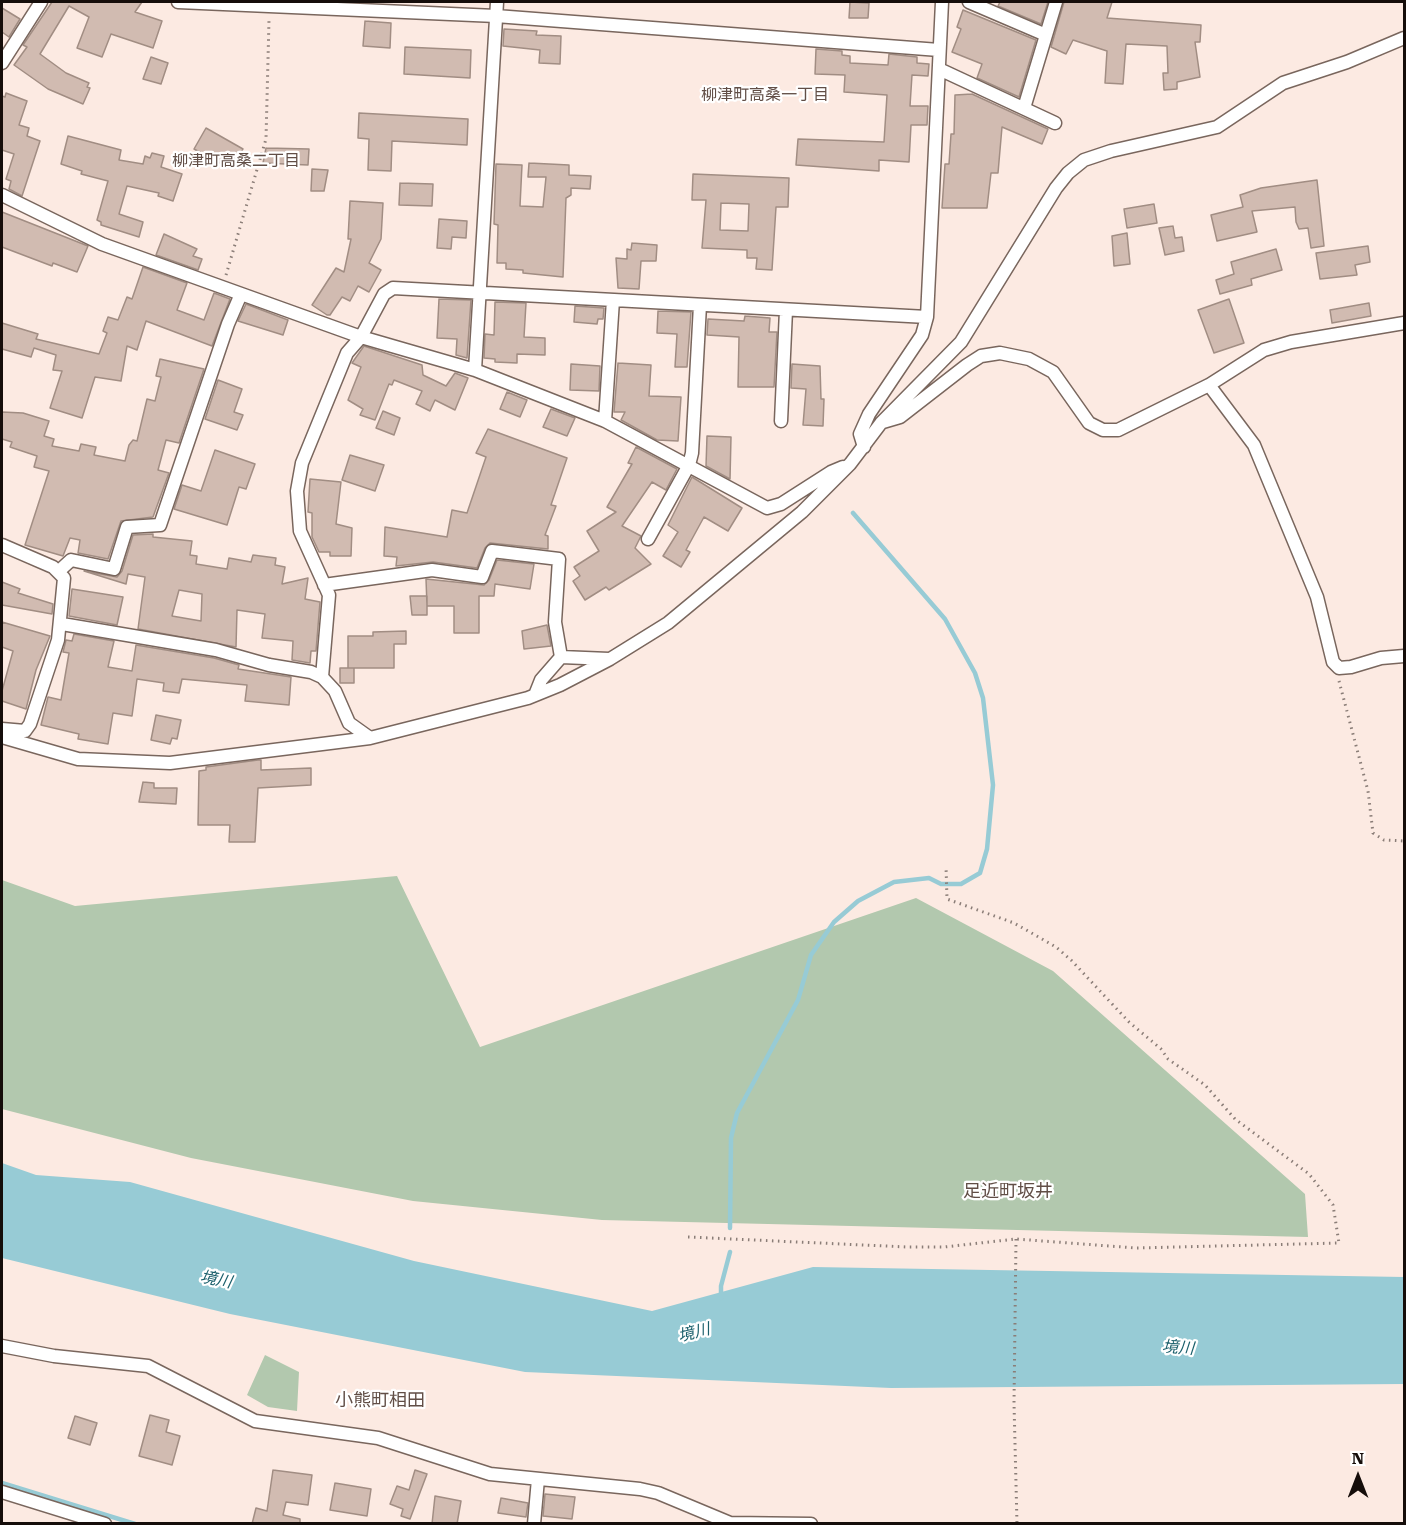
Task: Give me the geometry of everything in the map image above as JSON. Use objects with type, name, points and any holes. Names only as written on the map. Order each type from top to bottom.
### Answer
[{"type":"street","points":[[2,63],[41,2]]},
{"type":"street","points":[[178,2],[496,16],[939,50]]},
{"type":"street","points":[[475,370],[497,2]]},
{"type":"street","points":[[864,447],[860,434],[869,414],[922,335],[927,316],[942,2]]},
{"type":"street","points":[[969,2],[1046,35]]},
{"type":"street","points":[[1024,108],[1056,2]]},
{"type":"street","points":[[2,737],[78,759],[170,763],[370,738],[535,695],[610,659],[668,623],[740,565],[802,512],[850,464],[881,423],[961,342],[1056,188],[1084,160],[1111,151],[1216,127],[1284,82],[1347,62],[1404,38]]},
{"type":"street","points":[[939,69],[1056,123]]},
{"type":"street","points":[[2,195],[102,244],[361,337],[475,370],[605,422],[767,508],[781,504],[831,471],[850,464]]},
{"type":"street","points":[[322,677],[329,595],[300,531],[297,491],[302,463],[347,353],[361,337],[384,294],[393,288],[700,306],[927,316]]},
{"type":"street","points":[[59,571],[70,560],[114,568],[127,527],[160,525],[218,360],[228,324],[241,294]]},
{"type":"street","points":[[605,422],[613,300]]},
{"type":"street","points":[[648,539],[689,465],[692,453],[700,306]]},
{"type":"street","points":[[781,421],[786,310]]},
{"type":"street","points":[[881,423],[900,417],[967,364],[981,356],[1000,353],[1029,359],[1053,372],[1089,423],[1102,430],[1118,430],[1209,385],[1264,350],[1291,342],[1404,323]]},
{"type":"street","points":[[1209,385],[1254,446],[1317,597],[1333,662],[1339,668],[1404,656]]},
{"type":"street","points":[[2,545],[59,571],[64,578],[62,624],[30,724],[25,731],[2,729]]},
{"type":"street","points":[[324,585],[432,570],[482,577],[492,551],[559,559],[555,622],[561,657]]},
{"type":"street","points":[[62,624],[87,626],[216,650],[322,677],[335,691],[349,723],[370,738]]},
{"type":"street","points":[[561,657],[610,659]]},
{"type":"street","points":[[535,695],[541,680],[561,657]]},
{"type":"street","points":[[2,1346],[54,1356],[148,1366],[255,1421],[378,1438],[472,1469],[658,1493],[730,1523],[811,1524]]},
{"type":"street","points":[[534,1524],[538,1479]]},
{"type":"street","points":[[2,1492],[105,1524]]},
{"type":"path","points":[[222,288],[266,139],[269,6]]},
{"type":"path","points":[[1339,668],[1338,679],[1368,791],[1373,833],[1384,840],[1404,841]]},
{"type":"path","points":[[688,1237],[907,1247],[944,1247],[1016,1239],[1136,1248],[1339,1243],[1333,1205],[1309,1174],[1235,1119],[1205,1085],[1168,1059],[1161,1049],[1129,1022],[1071,960],[1056,948],[1014,923],[947,899],[946,866]]},
{"type":"path","points":[[1016,1239],[1014,1403],[1017,1524]]},
{"type":"green space","points":[[397,876],[480,1047],[916,898],[1053,971],[1305,1194],[1308,1237],[602,1220],[413,1201],[191,1158],[2,1109],[2,880],[75,906]]},
{"type":"green space","points":[[265,1355],[299,1372],[297,1411],[268,1407],[247,1395]]},
{"type":"water","name":"境川","points":[[2,1163],[36,1175],[130,1182],[414,1261],[652,1311],[813,1267],[1404,1277],[1404,1384],[891,1388],[525,1372],[230,1314],[2,1258]]},
{"type":"building","points":[[52,2],[142,2],[135,12],[162,21],[153,48],[111,34],[102,57],[77,48],[89,17],[69,6],[40,54],[66,73],[89,83],[87,87],[90,88],[83,104],[48,89],[14,65],[27,47],[23,45]]},
{"type":"building","points":[[850,2],[869,3],[868,18],[849,18]]},
{"type":"building","points":[[1000,2],[1048,2],[1041,24],[998,6]]},
{"type":"building","points":[[1064,2],[1112,2],[1107,18],[1201,25],[1200,42],[1195,42],[1200,77],[1177,82],[1177,89],[1164,90],[1163,73],[1168,73],[1167,46],[1126,44],[1123,84],[1105,83],[1107,51],[1073,40],[1066,54],[1051,47]]},
{"type":"building","points":[[2,8],[20,19],[9,37],[2,32]]},
{"type":"building","points":[[963,10],[1036,40],[1019,97],[977,78],[982,64],[952,52],[961,29],[957,27]]},
{"type":"building","points":[[365,21],[391,23],[390,48],[363,46]]},
{"type":"building","points":[[504,29],[537,31],[536,35],[561,36],[560,64],[539,63],[540,50],[503,46]]},
{"type":"building","points":[[405,47],[471,50],[470,78],[404,74]]},
{"type":"building","points":[[816,49],[842,51],[842,55],[850,56],[850,63],[888,65],[889,54],[917,57],[917,63],[929,64],[928,76],[912,75],[910,106],[928,106],[927,125],[911,125],[909,162],[879,160],[879,171],[796,165],[798,139],[884,142],[887,95],[844,92],[845,75],[815,74]]},
{"type":"building","points":[[151,57],[168,63],[161,84],[143,79]]},
{"type":"building","points":[[6,93],[27,101],[19,125],[29,128],[27,136],[40,141],[22,196],[9,189],[11,181],[6,179],[14,154],[2,150],[2,96],[5,97]]},
{"type":"building","points":[[972,94],[1048,129],[1042,144],[1002,127],[998,173],[991,173],[987,208],[942,208],[945,164],[949,164],[951,134],[954,134],[955,95]]},
{"type":"building","points":[[359,113],[468,119],[467,145],[392,141],[391,171],[368,170],[369,139],[358,138]]},
{"type":"building","points":[[206,128],[243,149],[237,160],[227,154],[222,164],[194,149]]},
{"type":"building","points":[[68,136],[121,150],[119,160],[143,164],[145,156],[150,158],[152,153],[164,156],[161,167],[182,174],[173,201],[158,196],[159,193],[127,186],[119,214],[143,222],[139,237],[101,225],[101,222],[97,220],[108,181],[81,174],[82,171],[61,164]]},
{"type":"building","points":[[266,148],[309,149],[308,165],[263,163]]},
{"type":"building","points":[[529,163],[569,165],[569,175],[591,176],[590,189],[571,188],[571,195],[566,198],[563,277],[523,273],[523,270],[506,269],[506,263],[497,263],[498,225],[494,224],[496,164],[522,165],[520,206],[543,207],[546,177],[528,177]]},
{"type":"building","points":[[312,169],[328,170],[324,191],[311,191]]},
{"type":"building","points":[[693,174],[789,178],[788,207],[776,207],[772,270],[756,269],[757,258],[747,258],[747,250],[702,248],[706,200],[692,200]],"holes":[[[721,203],[749,204],[748,231],[720,230]]]},
{"type":"building","points":[[1317,180],[1324,246],[1311,248],[1308,228],[1299,229],[1296,222],[1295,207],[1252,211],[1257,232],[1217,241],[1211,215],[1243,207],[1240,195],[1261,188]]},
{"type":"building","points":[[400,183],[433,184],[432,206],[399,205]]},
{"type":"building","points":[[350,201],[383,203],[381,239],[369,263],[381,270],[369,292],[358,286],[350,301],[342,297],[330,315],[327,315],[312,305],[336,268],[344,272],[351,239],[348,239]]},
{"type":"building","points":[[1154,204],[1157,223],[1127,228],[1124,209]]},
{"type":"building","points":[[2,212],[88,246],[77,272],[53,263],[52,266],[2,247]]},
{"type":"building","points":[[439,219],[467,221],[466,238],[452,237],[451,249],[437,248]]},
{"type":"building","points":[[1173,226],[1175,238],[1182,237],[1184,251],[1165,255],[1159,228]]},
{"type":"building","points":[[1127,233],[1130,264],[1114,266],[1112,236]]},
{"type":"building","points":[[164,234],[197,249],[193,256],[202,259],[198,270],[156,255]]},
{"type":"building","points":[[632,243],[657,245],[656,261],[641,261],[639,289],[618,288],[616,258],[627,259],[627,249],[631,250]]},
{"type":"building","points":[[1368,246],[1370,262],[1355,265],[1357,275],[1320,279],[1316,253]]},
{"type":"building","points":[[1276,249],[1282,270],[1251,279],[1252,285],[1220,294],[1216,280],[1234,274],[1231,262]]},
{"type":"building","points":[[143,267],[187,283],[177,310],[204,320],[214,293],[230,299],[212,346],[146,321],[137,350],[127,346],[121,381],[95,377],[82,418],[50,408],[62,371],[53,370],[56,355],[34,348],[31,357],[2,349],[2,323],[38,334],[36,339],[99,354],[107,333],[103,331],[108,317],[118,320],[127,297],[132,299]]},
{"type":"building","points":[[439,299],[471,300],[467,358],[456,355],[457,339],[437,338]]},
{"type":"building","points":[[1229,299],[1244,343],[1214,353],[1198,310]]},
{"type":"building","points":[[495,302],[526,303],[524,337],[545,338],[545,355],[517,354],[517,363],[495,362],[495,359],[484,358],[485,334],[494,335]]},
{"type":"building","points":[[1369,303],[1371,316],[1332,323],[1330,310]]},
{"type":"building","points":[[246,304],[288,320],[283,335],[238,321]]},
{"type":"building","points":[[575,306],[604,308],[603,319],[598,319],[597,324],[574,322]]},
{"type":"building","points":[[658,311],[691,312],[687,367],[675,367],[677,334],[657,333]]},
{"type":"building","points":[[745,316],[770,318],[769,332],[777,332],[774,387],[738,387],[739,337],[707,335],[708,319],[744,321]]},
{"type":"building","points":[[364,346],[422,365],[423,375],[446,386],[455,373],[468,378],[455,410],[435,400],[430,411],[416,404],[422,391],[394,380],[392,385],[389,384],[375,420],[360,415],[363,409],[348,400],[361,367],[352,363]]},
{"type":"building","points":[[160,359],[204,369],[179,443],[166,440],[158,470],[169,473],[153,517],[121,521],[108,559],[78,553],[80,540],[70,538],[63,556],[25,545],[49,471],[34,467],[37,456],[10,447],[12,442],[2,439],[2,412],[23,413],[49,421],[44,436],[54,439],[52,446],[79,451],[81,444],[96,447],[94,455],[125,461],[129,445],[133,440],[137,441],[147,399],[155,401],[161,377],[156,376]]},
{"type":"building","points":[[618,363],[651,365],[649,396],[681,397],[678,441],[657,440],[621,420],[625,412],[614,412]]},
{"type":"building","points":[[571,364],[600,366],[599,391],[570,390]]},
{"type":"building","points":[[792,364],[820,366],[821,399],[824,399],[823,426],[803,425],[806,389],[791,388]]},
{"type":"building","points":[[218,380],[242,389],[234,412],[243,415],[237,430],[205,419]]},
{"type":"building","points":[[507,392],[527,400],[520,417],[500,409]]},
{"type":"building","points":[[551,409],[575,418],[567,436],[543,427]]},
{"type":"building","points":[[383,411],[400,418],[394,435],[376,428]]},
{"type":"building","points":[[488,429],[567,458],[551,505],[556,506],[545,535],[548,536],[548,549],[490,543],[485,548],[477,568],[433,562],[396,566],[397,557],[384,556],[385,527],[447,537],[452,510],[467,513],[486,457],[476,453]]},
{"type":"building","points":[[707,436],[731,437],[730,479],[706,466]]},
{"type":"building","points":[[636,447],[677,469],[666,490],[652,482],[622,526],[641,536],[635,548],[651,564],[609,590],[606,587],[585,600],[573,581],[580,576],[574,567],[599,551],[587,531],[616,512],[607,507],[632,464],[628,463]]},
{"type":"building","points":[[215,450],[255,464],[246,489],[239,487],[227,525],[174,509],[182,485],[201,491]]},
{"type":"building","points":[[350,455],[384,465],[375,491],[342,480]]},
{"type":"building","points":[[692,477],[742,508],[728,531],[704,517],[686,550],[690,552],[681,567],[663,556],[678,532],[668,525]]},
{"type":"building","points":[[310,479],[341,482],[336,524],[352,528],[351,556],[330,556],[330,552],[319,552],[312,537],[312,513],[308,512]]},
{"type":"building","points":[[153,534],[153,537],[192,541],[190,555],[197,556],[196,564],[227,569],[229,558],[251,562],[253,555],[276,558],[275,565],[285,567],[282,584],[308,578],[305,599],[320,602],[316,651],[311,651],[310,663],[292,660],[293,641],[262,638],[265,614],[237,610],[236,647],[138,629],[145,577],[128,574],[126,584],[84,571],[117,577],[122,571],[133,535]],"holes":[[[179,590],[202,594],[201,621],[172,616]]]},
{"type":"building","points":[[497,560],[534,564],[530,589],[495,584],[494,596],[479,596],[479,633],[454,633],[454,606],[427,606],[426,579],[484,585],[489,580]]},
{"type":"building","points":[[2,582],[20,589],[18,593],[53,604],[52,614],[2,605]]},
{"type":"building","points":[[72,589],[123,597],[117,625],[69,616]]},
{"type":"building","points":[[410,596],[427,596],[427,615],[412,615]]},
{"type":"building","points":[[2,622],[50,636],[36,670],[26,709],[2,701],[2,691],[13,651],[2,647]]},
{"type":"building","points":[[547,625],[551,646],[524,649],[522,631]]},
{"type":"building","points":[[406,631],[406,644],[394,644],[394,668],[348,668],[348,636],[373,636],[373,632]]},
{"type":"building","points":[[74,634],[114,641],[108,667],[132,671],[136,645],[214,658],[239,665],[238,669],[291,677],[289,705],[245,701],[247,685],[182,679],[179,693],[163,691],[164,683],[137,679],[132,716],[113,713],[108,744],[78,739],[79,734],[41,725],[48,697],[61,700],[69,653],[63,652],[66,640],[72,641]]},
{"type":"building","points":[[340,668],[354,668],[354,683],[340,683]]},
{"type":"building","points":[[156,715],[181,720],[177,739],[172,738],[170,744],[151,740]]},
{"type":"building","points":[[261,760],[261,770],[311,768],[311,785],[258,788],[255,842],[229,842],[230,825],[198,825],[199,771],[206,770],[206,767]]},
{"type":"building","points":[[143,782],[154,783],[154,788],[177,788],[176,804],[139,802]]},
{"type":"building","points":[[150,1415],[169,1420],[166,1432],[180,1436],[172,1465],[139,1456]]},
{"type":"building","points":[[75,1416],[97,1423],[90,1445],[68,1438]]},
{"type":"building","points":[[273,1470],[312,1475],[308,1505],[286,1502],[283,1515],[300,1519],[300,1524],[252,1524],[256,1508],[267,1511]]},
{"type":"building","points":[[415,1470],[427,1474],[410,1519],[401,1516],[403,1509],[390,1504],[397,1486],[409,1490]]},
{"type":"building","points":[[335,1483],[371,1489],[367,1516],[330,1510]]},
{"type":"building","points":[[545,1494],[575,1497],[572,1519],[543,1516]]},
{"type":"building","points":[[435,1496],[461,1501],[457,1524],[432,1524]]},
{"type":"building","points":[[501,1498],[528,1503],[526,1517],[498,1513]]},
{"type":"waterway","points":[[730,1228],[731,1138],[737,1113],[798,1000],[811,955],[834,922],[858,901],[894,882],[929,878],[941,884],[961,884],[980,873],[987,849],[993,785],[983,698],[975,673],[945,619],[853,513]]},
{"type":"waterway","points":[[721,1298],[721,1286],[730,1252]]},
{"type":"waterway","points":[[2,1483],[135,1524]]},
{"type":"district","name":"柳津町高桑一丁目","points":[[765,95]]},
{"type":"district","name":"柳津町高桑二丁目","points":[[236,161]]},
{"type":"district","name":"足近町坂井","points":[[1008,1192]]},
{"type":"district","name":"小熊町相田","points":[[380,1401]]}]
